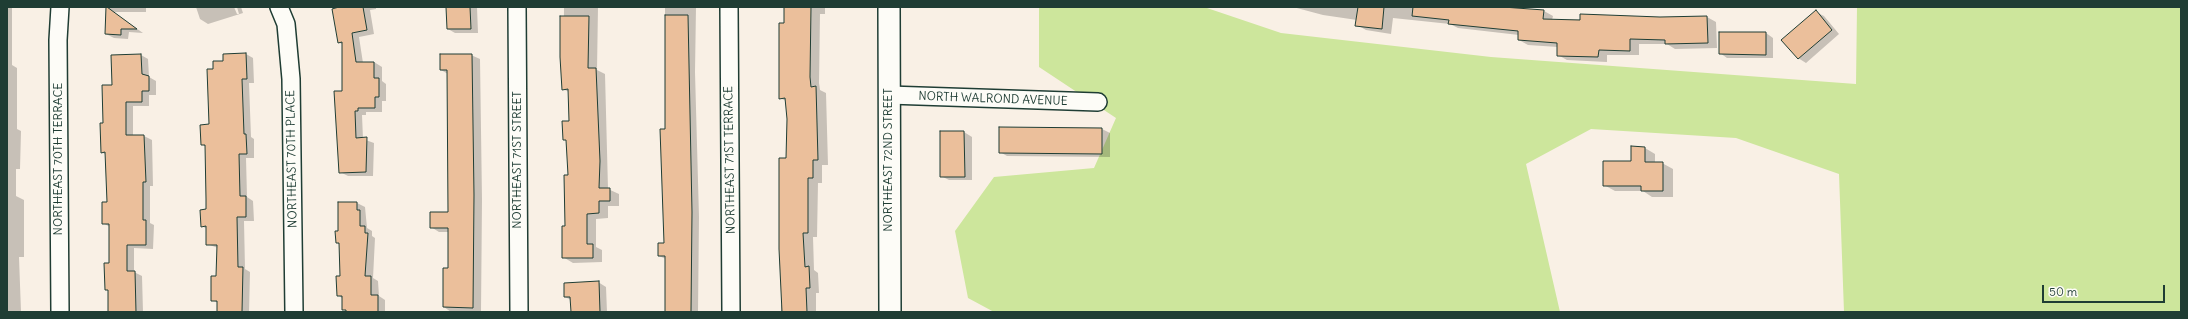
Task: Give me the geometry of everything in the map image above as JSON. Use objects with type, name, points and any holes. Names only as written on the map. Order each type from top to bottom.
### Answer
[{"type":"main road","name":"NORTHEAST 72ND STREET","points":[[889,7],[890,312]]},
{"type":"street","name":"NORTHEAST 70TH TERRACE","points":[[60,7],[58,40],[60,312]]},
{"type":"street","name":"NORTHEAST 70TH PLACE","points":[[279,7],[286,24],[291,78],[294,312]]},
{"type":"street","name":"NORTHEAST 71ST STREET","points":[[517,7],[518,312]]},
{"type":"street","name":"NORTHEAST 71ST TERRACE","points":[[729,7],[731,312]]},
{"type":"street","name":"NORTH WALROND AVENUE","points":[[889,95],[1098,102]]},
{"type":"green space","points":[[1039,7],[1204,7],[1281,33],[1491,57],[1856,84],[1857,7],[2181,7],[2181,312],[1844,312],[1839,174],[1736,138],[1591,129],[1526,164],[1560,312],[994,312],[968,298],[955,231],[994,177],[1094,168],[1116,118],[1039,67]]},
{"type":"building","points":[[106,7],[137,29],[121,29],[121,35],[105,34]]},
{"type":"building","points":[[339,7],[363,7],[367,30],[352,33],[356,62],[374,62],[374,78],[379,78],[379,97],[375,97],[375,108],[358,108],[358,111],[355,111],[356,138],[367,137],[366,172],[339,173],[334,91],[342,91],[342,42],[338,43],[332,9]]},
{"type":"building","points":[[446,7],[470,7],[471,29],[447,29]]},
{"type":"building","points":[[784,7],[811,7],[810,77],[811,87],[816,86],[818,160],[813,160],[813,178],[808,178],[808,233],[803,233],[805,267],[809,266],[810,288],[806,288],[807,312],[782,312],[779,249],[779,158],[786,158],[787,119],[785,98],[779,99],[779,23],[784,23]]},
{"type":"building","points":[[1358,7],[1384,7],[1382,29],[1355,26]]},
{"type":"building","points":[[1413,7],[1503,7],[1544,10],[1543,19],[1580,20],[1580,14],[1660,17],[1707,16],[1708,43],[1665,44],[1665,40],[1630,39],[1630,51],[1599,50],[1598,57],[1557,56],[1557,43],[1518,40],[1518,31],[1448,24],[1449,20],[1412,16]]},
{"type":"building","points":[[1816,10],[1832,30],[1798,59],[1781,40]]},
{"type":"building","points":[[665,15],[688,15],[692,212],[691,312],[665,312],[665,256],[658,256],[658,243],[664,243],[660,129],[665,129]]},
{"type":"building","points":[[560,16],[589,16],[588,68],[596,68],[600,161],[599,188],[610,188],[610,201],[599,201],[599,213],[587,214],[587,244],[593,244],[593,258],[562,258],[562,226],[565,226],[564,175],[568,175],[566,140],[563,140],[562,121],[569,121],[568,89],[562,90]]},
{"type":"building","points":[[1719,32],[1766,32],[1766,55],[1719,54]]},
{"type":"building","points":[[246,53],[247,79],[242,79],[244,134],[246,134],[247,154],[239,154],[240,196],[246,196],[246,217],[237,217],[238,267],[243,267],[242,312],[217,312],[217,301],[211,301],[211,276],[216,276],[217,245],[206,245],[206,226],[201,227],[200,210],[206,209],[206,199],[205,145],[201,145],[200,125],[209,124],[207,69],[213,69],[213,61],[223,61],[223,54]]},
{"type":"building","points":[[141,54],[142,74],[149,76],[149,91],[142,91],[142,102],[126,102],[126,135],[144,135],[146,182],[143,182],[143,220],[146,220],[146,245],[127,245],[127,271],[135,271],[136,312],[108,312],[108,290],[105,290],[104,263],[109,263],[109,224],[102,224],[102,202],[107,202],[105,152],[101,153],[100,123],[103,123],[102,85],[112,85],[111,55]]},
{"type":"building","points":[[440,54],[472,54],[474,195],[473,308],[443,307],[443,268],[448,268],[448,228],[430,228],[430,212],[448,212],[447,70],[440,70]]},
{"type":"building","points":[[999,127],[1102,128],[1102,154],[999,153]]},
{"type":"building","points":[[940,131],[964,131],[965,177],[940,177]]},
{"type":"building","points":[[1631,146],[1645,147],[1645,162],[1663,162],[1663,191],[1641,191],[1641,186],[1603,186],[1603,161],[1631,161]]},
{"type":"building","points":[[338,202],[357,202],[357,210],[360,210],[360,226],[365,226],[365,233],[368,233],[365,276],[371,276],[371,295],[378,295],[378,312],[346,312],[346,310],[342,310],[342,296],[337,296],[336,276],[340,276],[339,243],[336,243],[335,231],[338,231]]},
{"type":"building","points":[[599,281],[600,312],[571,312],[570,297],[564,297],[564,283]]}]
